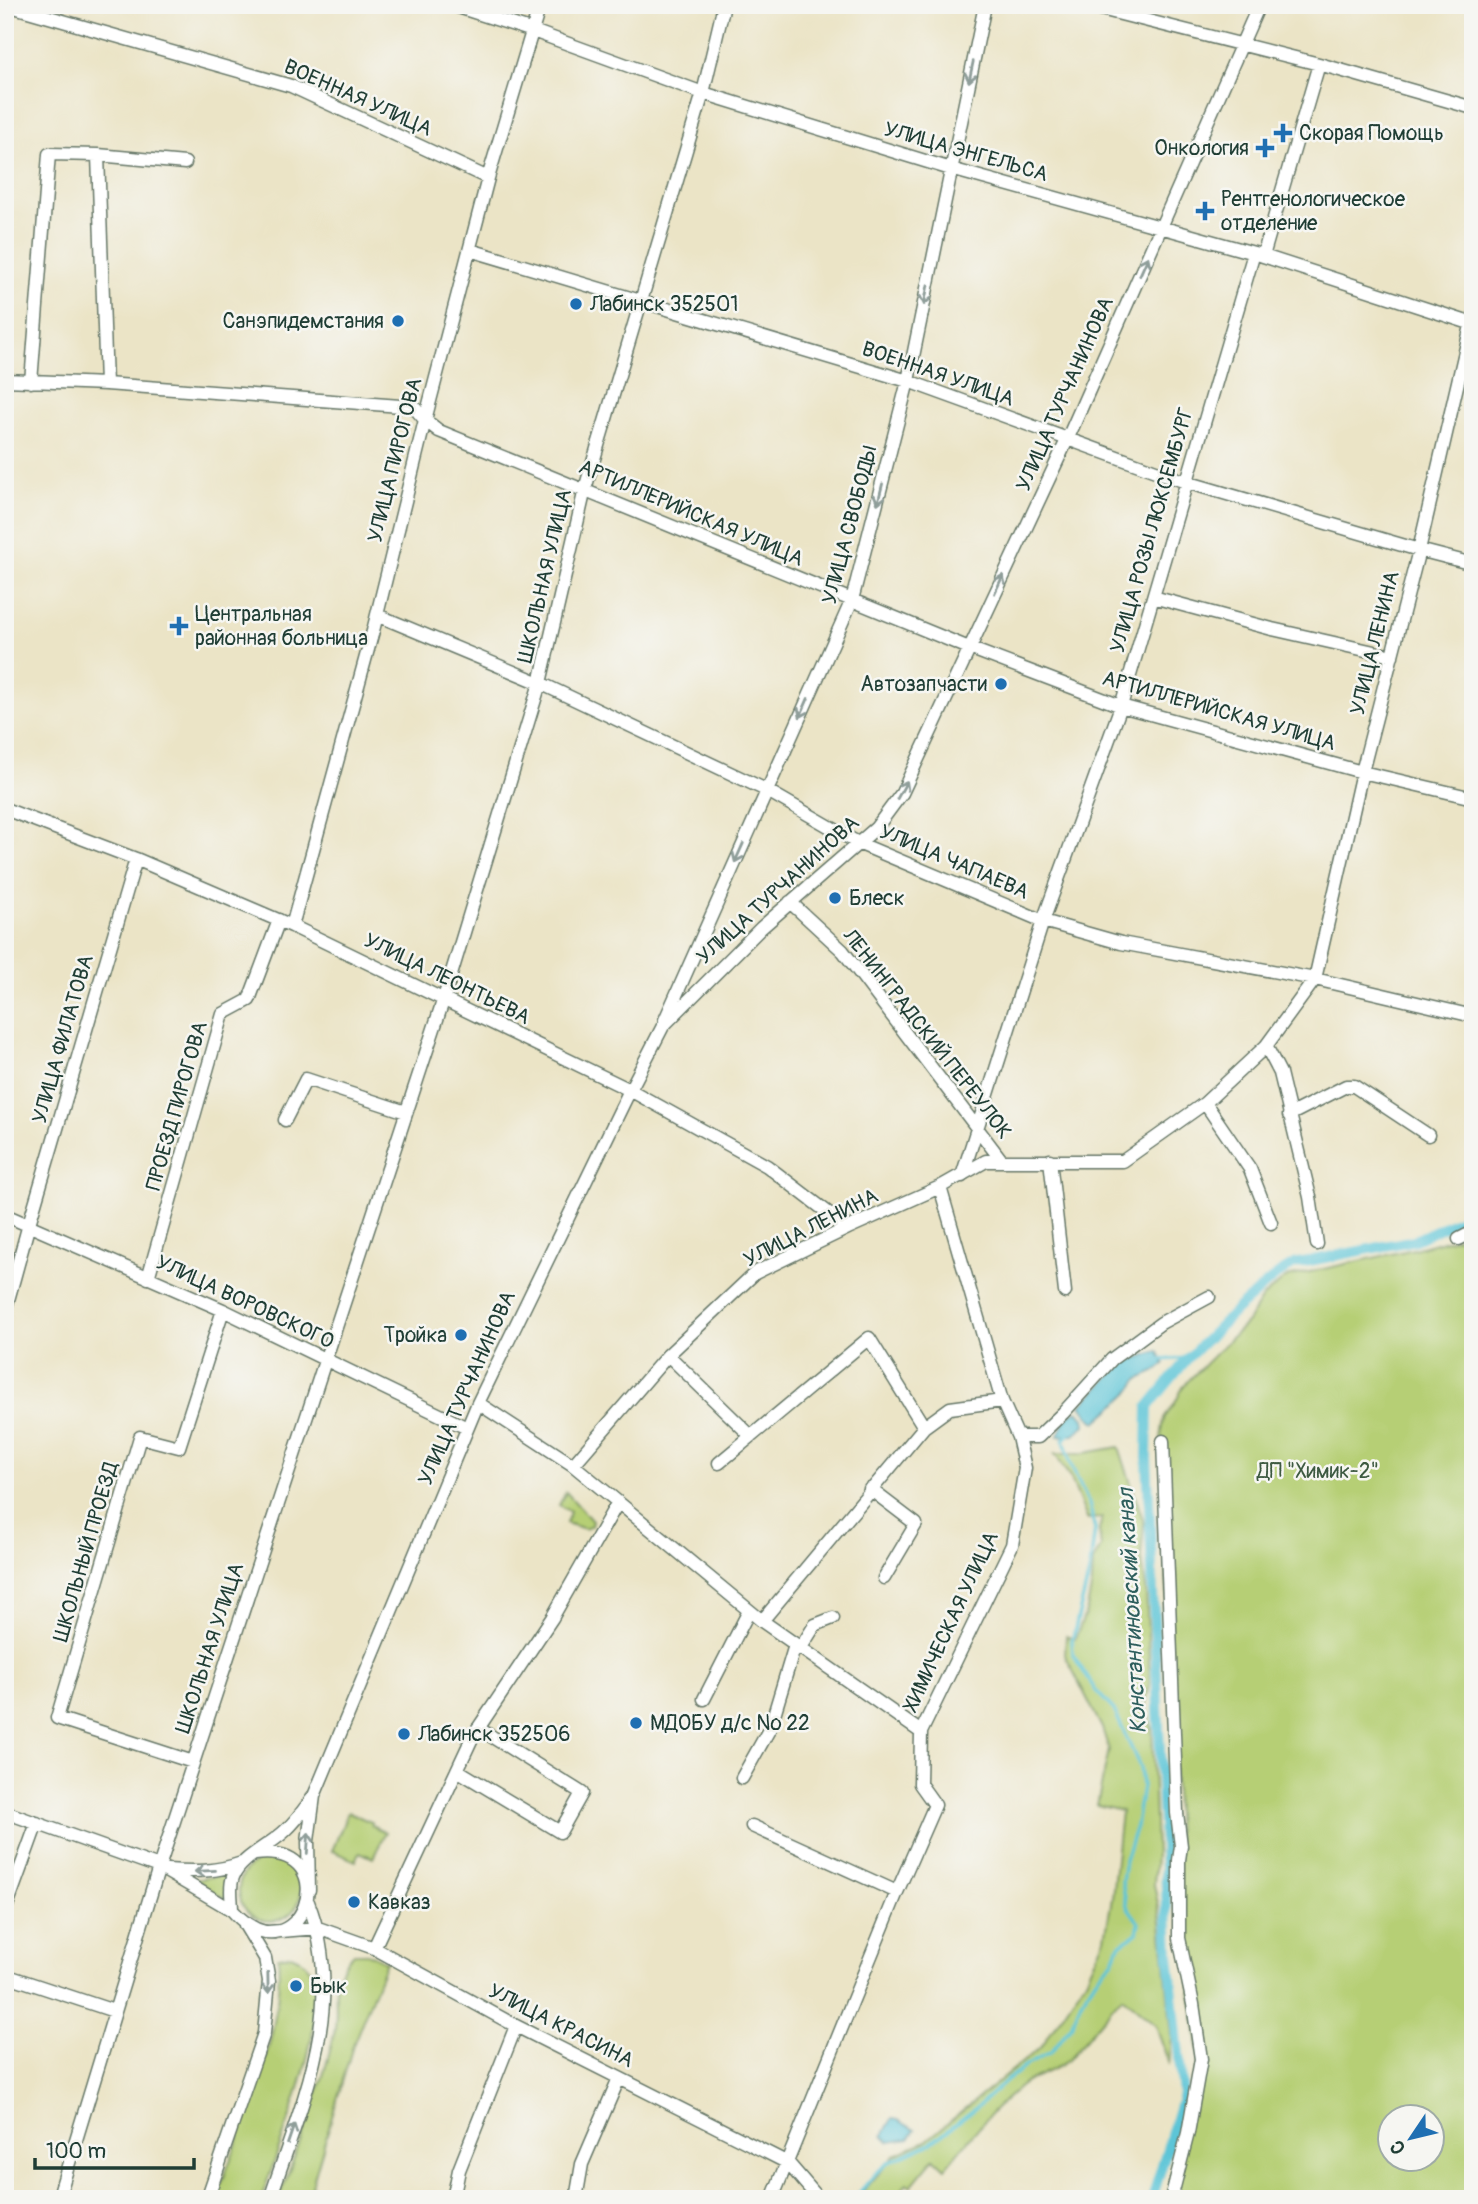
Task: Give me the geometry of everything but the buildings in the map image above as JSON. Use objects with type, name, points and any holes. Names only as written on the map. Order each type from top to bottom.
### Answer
[{"type":"street","name":"ВОЕННАЯ УЛИЦА","points":[[7,5],[291,86],[488,177]]},
{"type":"street","name":"УЛИЦА ЭНГЕЛЬСА","points":[[452,5],[533,31],[703,93],[951,169],[1259,254],[1472,322]]},
{"type":"street","name":"УЛИЦА ПИРОГОВА","points":[[292,926],[377,615],[488,177],[540,5]]},
{"type":"street","name":"ШКОЛЬНАЯ УЛИЦА","points":[[58,2199],[193,1762],[444,998],[540,683],[585,489],[703,93],[724,5]]},
{"type":"street","name":"УЛИЦА СВОБОДЫ","points":[[663,1026],[852,600],[908,381],[985,5]]},
{"type":"street","points":[[1085,5],[1319,64],[1473,108]]},
{"type":"street","name":"УЛИЦА ТУРЧАНИНОВА","points":[[270,2199],[314,2066],[325,2006],[318,1928],[309,1896],[308,1841],[314,1796],[478,1403],[629,1090],[663,1026],[761,928],[876,828],[902,793],[1067,440],[1259,5]]},
{"type":"street","name":"УЛИЦА РОЗЫ ЛЮКСЕМБУРГ","points":[[962,1176],[1044,921],[1121,706],[1186,482],[1319,64]]},
{"type":"street","points":[[31,382],[49,155],[98,155],[184,163]]},
{"type":"street","points":[[98,155],[106,384]]},
{"type":"street","name":"ВОЕННАЯ УЛИЦА","points":[[470,250],[908,381],[1186,482],[1473,564]]},
{"type":"street","name":"УЛИЦА ЛЕНИНА","points":[[573,1465],[668,1355],[755,1273],[940,1187],[986,1161],[1123,1161],[1205,1103],[1266,1046],[1315,979],[1362,772],[1419,550],[1472,322]]},
{"type":"street","name":"АРТИЛЛЕРИЙСКАЯ УЛИЦА","points":[[5,380],[106,384],[414,407],[425,421],[439,431],[969,648],[1121,706],[1362,772],[1473,798]]},
{"type":"street","points":[[1153,597],[1272,629],[1392,656]]},
{"type":"street","name":"УЛИЦА ЧАПАЕВА","points":[[377,615],[540,683],[766,790],[858,843],[1044,921],[1121,943],[1315,979],[1473,1016]]},
{"type":"street","name":"УЛИЦА ЛЕОНТЬЕВА","points":[[5,809],[136,859],[279,920],[444,998],[629,1090],[767,1166],[848,1228]]},
{"type":"street","name":"УЛИЦА ФИЛАТОВА","points":[[5,1311],[136,859]]},
{"type":"street","name":"ЛЕНИНГРАДСКИЙ ПЕРЕУЛОК","points":[[790,902],[843,951],[1002,1161]]},
{"type":"street","name":"ПРОЕЗД ПИРОГОВА","points":[[148,1278],[223,1014],[249,1000],[279,920]]},
{"type":"street","points":[[1266,1046],[1280,1073],[1310,1197],[1317,1244]]},
{"type":"street","points":[[285,1120],[306,1079],[406,1112]]},
{"type":"street","points":[[1289,1115],[1346,1086],[1354,1086],[1428,1135]]},
{"type":"street","points":[[1205,1103],[1250,1169],[1272,1223]]},
{"type":"street","points":[[1050,1160],[1065,1292]]},
{"type":"street","points":[[940,1187],[1002,1401],[1018,1437],[1038,1437],[1112,1359],[1161,1323],[1209,1297]]},
{"type":"street","name":"УЛИЦА ВОРОВСКОГО","points":[[5,1215],[223,1310],[467,1428]]},
{"type":"street","points":[[1459,1238],[1473,1231]]},
{"type":"street","name":"ШКОЛЬНЫЙ ПРОЕЗД","points":[[193,1762],[57,1718],[140,1437],[179,1447],[223,1310]]},
{"type":"street","points":[[719,1463],[869,1338],[924,1426]]},
{"type":"street","points":[[668,1355],[751,1436]]},
{"type":"street","points":[[762,1621],[924,1426],[950,1408],[1002,1401]]},
{"type":"street","points":[[478,1403],[573,1465],[762,1621],[921,1732]]},
{"type":"street","name":"ХИМИЧЕСКАЯ УЛИЦА","points":[[772,2199],[935,1805],[920,1784],[921,1732],[1012,1545],[1025,1468],[1018,1437]]},
{"type":"street","points":[[1163,1441],[1177,1813],[1181,1846],[1178,1938],[1193,2004],[1201,2059],[1188,2133],[1171,2199]]},
{"type":"street","points":[[870,1489],[916,1524],[884,1577]]},
{"type":"street","points":[[374,1948],[478,1728],[552,1618],[618,1502]]},
{"type":"street","points":[[704,1699],[749,1611]]},
{"type":"street","points":[[741,1778],[770,1728],[797,1647],[815,1625],[833,1618]]},
{"type":"street","points":[[457,1770],[560,1832],[582,1793],[478,1728]]},
{"type":"street","name":"УЛИЦА ТУРЧАНИНОВА","points":[[255,1854],[289,1828],[314,1796]]},
{"type":"street","points":[[5,1812],[162,1868],[232,1910],[243,1922],[265,1958],[269,1981],[264,2033],[207,2199]]},
{"type":"street","points":[[5,1911],[37,1823]]},
{"type":"street","points":[[752,1826],[897,1892]]},
{"type":"street","points":[[162,1868],[200,1872],[225,1869],[255,1854],[274,1852],[287,1856],[298,1866],[309,1896],[300,1917],[291,1925],[268,1932],[254,1929],[243,1922]]},
{"type":"street","points":[[232,1910],[233,1877],[242,1862]]},
{"type":"street","name":"УЛИЦА КРАСИНА","points":[[268,1932],[318,1928],[374,1948],[516,2026],[788,2163],[819,2199]]},
{"type":"street","points":[[5,1975],[114,2011]]},
{"type":"street","points":[[453,2199],[459,2170],[516,2026]]},
{"type":"street","points":[[576,2199],[582,2164],[619,2078]]},
{"type":"green space","name":"ДП \"Химик-2\"","points":[[1473,1230],[1473,2199],[1167,2199],[1199,2058],[1179,1890],[1161,1438],[1164,1419],[1184,1385],[1247,1322],[1262,1298],[1287,1277],[1414,1249]]},
{"type":"green space","points":[[1119,1447],[1144,1523],[1141,1555],[1146,1588],[1150,1684],[1145,1706],[1152,1728],[1156,1855],[1154,1885],[1160,1913],[1172,2037],[1169,2065],[1156,2025],[1122,1996],[1069,2059],[1027,2082],[1010,2095],[945,2168],[934,2158],[911,2186],[907,2183],[893,2199],[862,2199],[859,2196],[895,2155],[926,2141],[1042,2046],[1086,1979],[1105,1938],[1121,1811],[1097,1805],[1109,1750],[1102,1728],[1065,1655],[1066,1636],[1075,1639],[1087,1609],[1093,1561],[1101,1547],[1099,1530],[1102,1518],[1087,1519],[1071,1479],[1055,1454],[1079,1454]]},
{"type":"green space","points":[[566,1492],[592,1521],[591,1526],[585,1529],[566,1523],[570,1512],[559,1505]]},
{"type":"green space","points":[[348,1812],[386,1832],[373,1858],[360,1852],[356,1861],[332,1851]]},
{"type":"green space","points":[[270,1859],[282,1861],[292,1868],[299,1878],[299,1902],[292,1912],[282,1919],[270,1921],[258,1919],[248,1912],[241,1902],[239,1890],[241,1878],[248,1868],[258,1861]]},
{"type":"green space","points":[[232,1873],[227,1900],[195,1880]]},
{"type":"green space","points":[[354,1953],[367,1953],[386,1962],[353,2045],[308,2199],[279,2199],[329,2055],[336,2022],[337,1982],[345,1963]]},
{"type":"green space","points":[[291,1955],[308,1967],[315,1988],[315,2015],[301,2082],[261,2199],[216,2199],[249,2110],[268,2048],[275,2017],[278,1957]]},
{"type":"water","points":[[1158,1351],[1165,1364],[1139,1379],[1128,1394],[1096,1422],[1092,1420],[1081,1405],[1123,1363]]},
{"type":"water","points":[[1078,1411],[1084,1418],[1085,1425],[1074,1435],[1058,1436],[1067,1417]]},
{"type":"water","points":[[892,2119],[915,2130],[909,2139],[890,2142],[883,2135]]},
{"type":"waterway","name":"Константиновский канал","points":[[1152,2199],[1183,2095],[1169,1955],[1147,1458],[1148,1407],[1188,1358],[1236,1310],[1278,1274],[1294,1264],[1415,1240],[1473,1213]]},
{"type":"waterway","points":[[1159,1360],[1188,1358]]},
{"type":"waterway","points":[[854,2199],[889,2162],[931,2143],[1008,2079],[1051,2052],[1071,2026],[1081,2002],[1096,1978],[1113,1960],[1119,1945],[1137,1933],[1139,1923],[1127,1906],[1122,1882],[1125,1860],[1136,1826],[1142,1786],[1140,1767],[1114,1710],[1096,1691],[1073,1655],[1072,1641],[1089,1574],[1095,1529],[1089,1504],[1071,1465],[1064,1440],[1070,1433]]},
{"type":"place","name":"Скорая Помощь","points":[[1283,133]]},
{"type":"place","name":"Онкология","points":[[1265,148]]},
{"type":"place","name":"Рентгенологическое отделение","points":[[1205,211]]},
{"type":"place","name":"Лабинск 352501","points":[[576,304]]},
{"type":"place","name":"Санэпидемстания","points":[[398,321]]},
{"type":"place","name":"Центральная районная больница","points":[[179,626]]},
{"type":"place","name":"Автозапчасти","points":[[1001,684]]},
{"type":"place","name":"Блеск","points":[[835,898]]},
{"type":"place","name":"Тройка","points":[[461,1335]]},
{"type":"place","name":"МДОБУ д/с № 22","points":[[636,1723]]},
{"type":"place","name":"Лабинск 352506","points":[[404,1734]]},
{"type":"place","name":"Кавказ","points":[[354,1902]]},
{"type":"place","name":"Бык","points":[[296,1986]]}]
